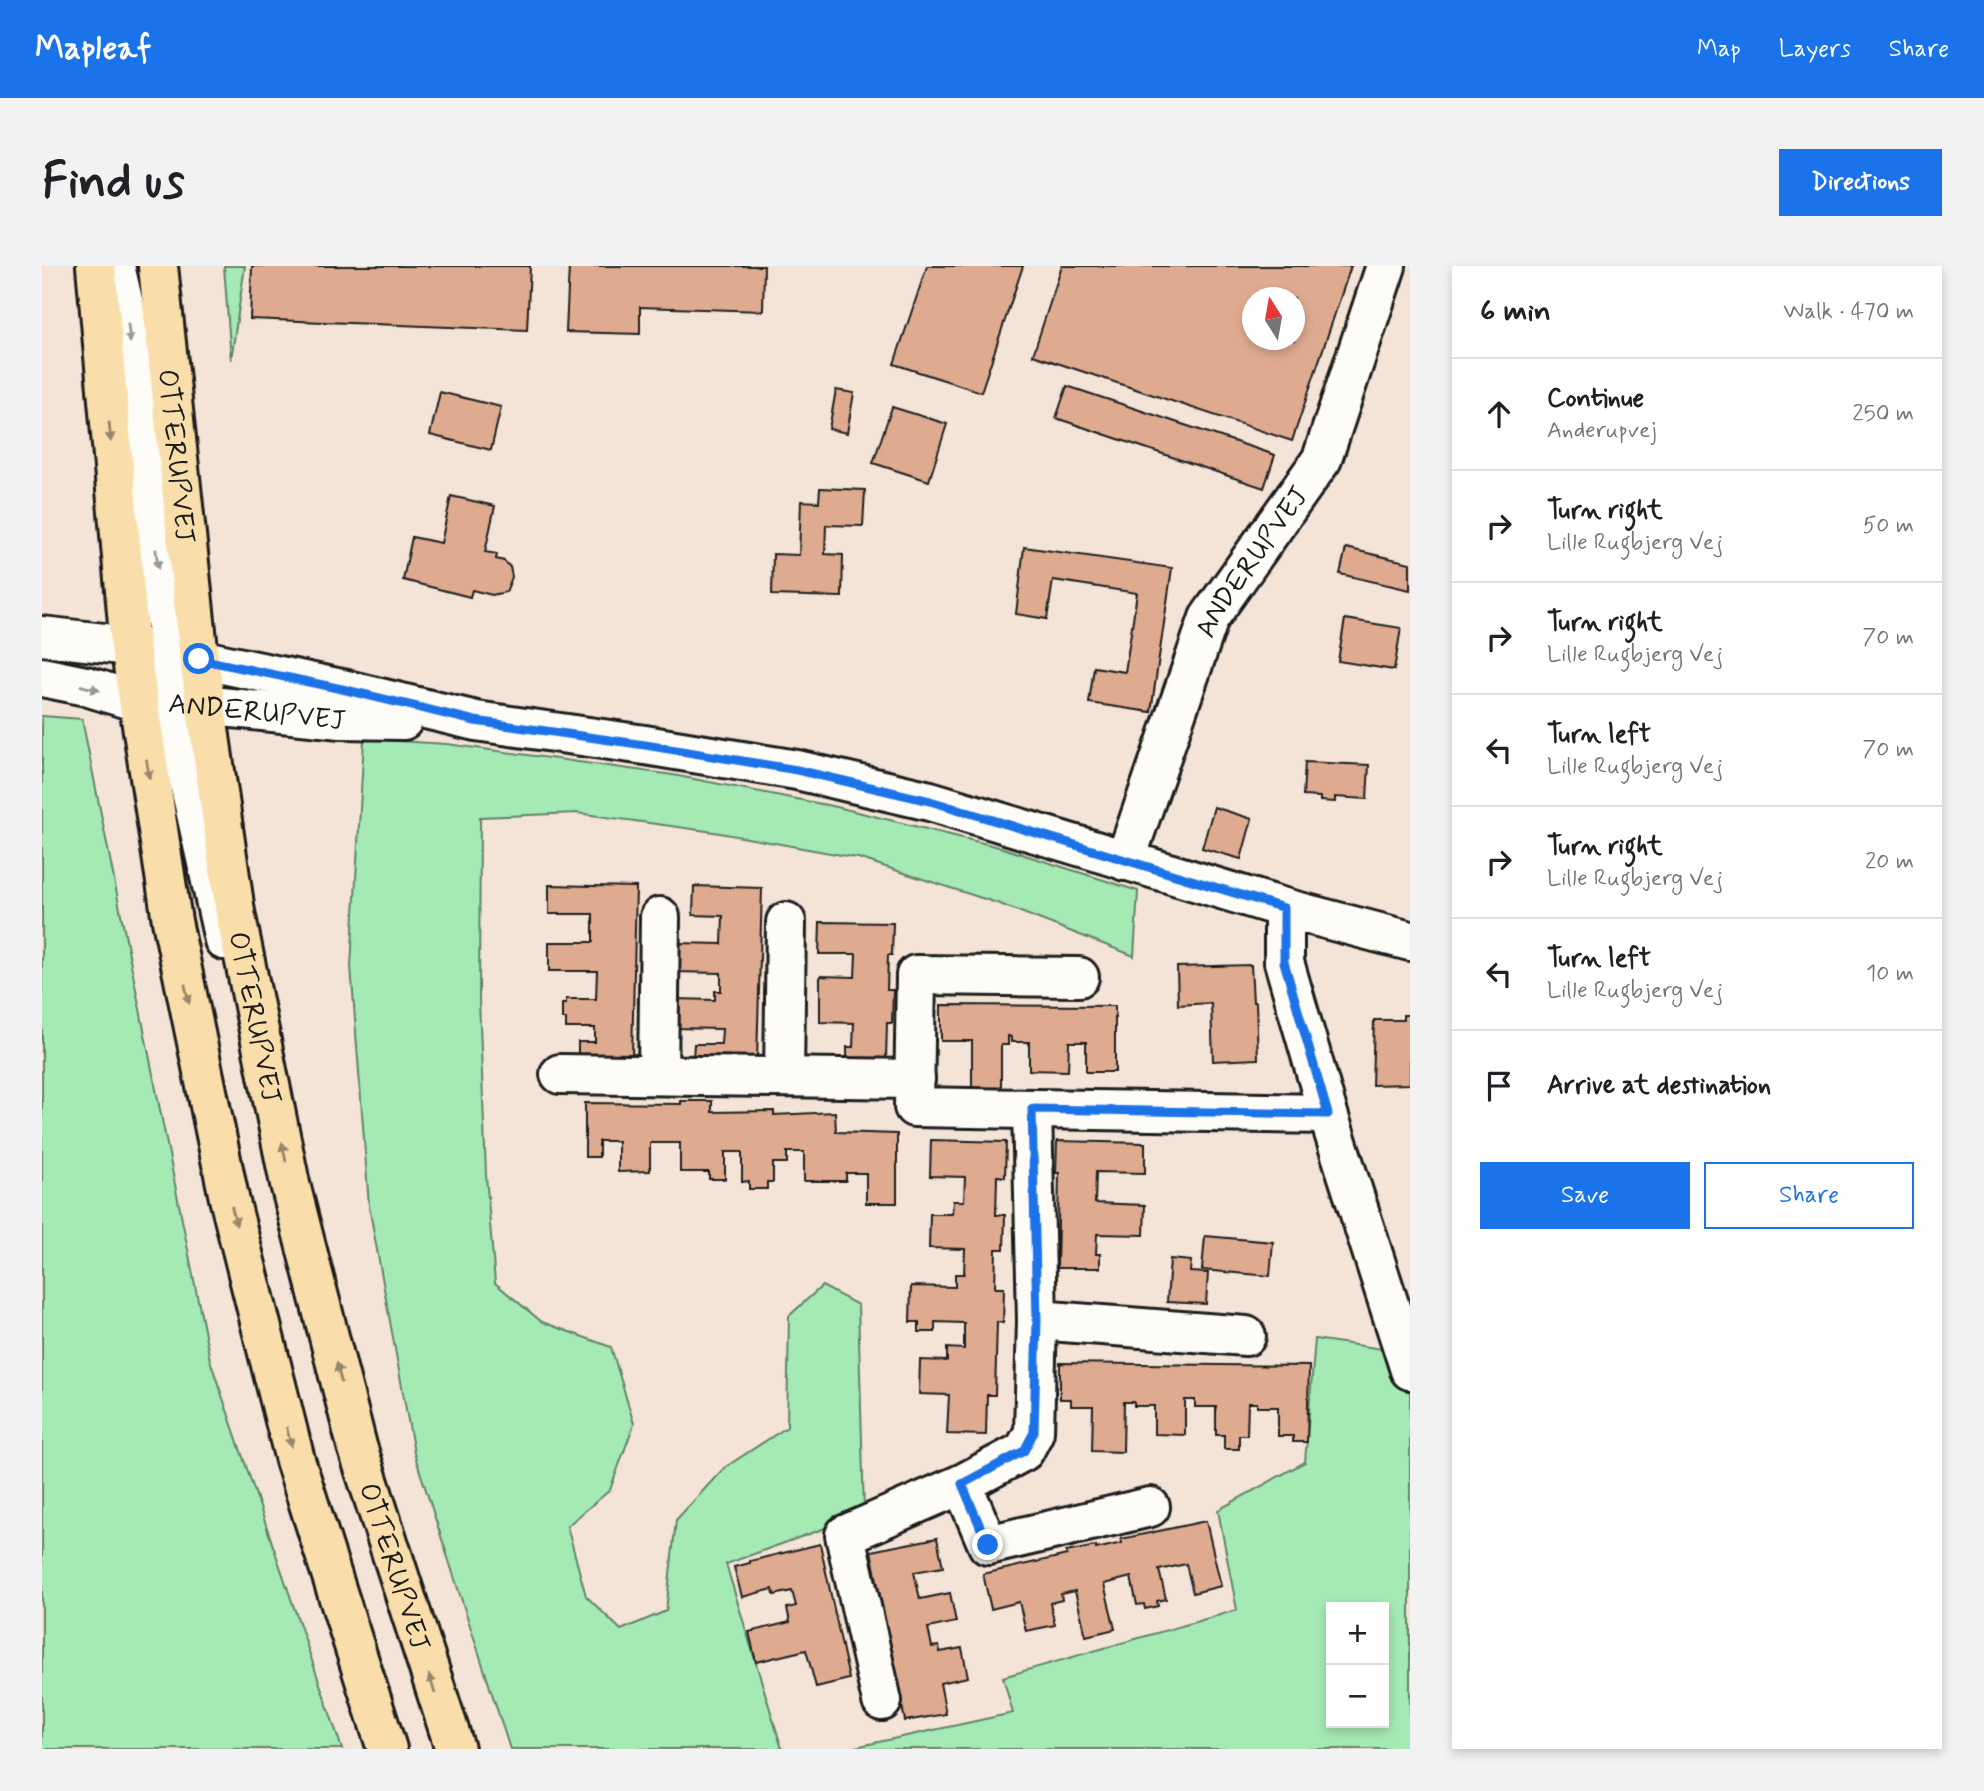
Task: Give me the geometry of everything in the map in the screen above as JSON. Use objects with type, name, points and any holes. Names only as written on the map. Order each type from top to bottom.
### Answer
[{"type":"main road","name":"OTTERUPVEJ","points":[[96,266],[130,646],[172,704],[235,912],[290,1185],[357,1446],[454,1749]]},
{"type":"main road","name":"OTTERUPVEJ","points":[[158,266],[186,657],[172,704],[172,921],[229,1198],[295,1460],[387,1749]]},
{"type":"street","points":[[115,266],[128,322],[164,611],[186,657]]},
{"type":"street","name":"ANDERUPVEJ","points":[[1125,861],[1209,618],[1322,459],[1386,266]]},
{"type":"street","name":"ANDERUPVEJ","points":[[42,636],[130,646],[342,689],[475,721],[797,770],[930,801],[1284,908],[1410,941]]},
{"type":"street","name":"ANDERUPVEJ","points":[[42,677],[172,704],[341,719],[475,721]]},
{"type":"street","points":[[1284,908],[1284,962],[1328,1114],[1410,1370]]},
{"type":"street","points":[[658,1075],[660,916]]},
{"type":"street","points":[[784,1077],[786,922]]},
{"type":"street","points":[[1079,977],[916,975],[914,1107],[1328,1114]]},
{"type":"street","points":[[560,1074],[915,1079]]},
{"type":"street","points":[[882,1701],[845,1535],[962,1484],[1024,1451],[1034,1432],[1037,1320],[1032,1109]]},
{"type":"street","points":[[1037,1320],[1246,1336]]},
{"type":"street","points":[[962,1484],[988,1545],[1150,1507]]},
{"type":"green space","points":[[224,266],[245,266],[231,360]]},
{"type":"green space","points":[[42,716],[82,719],[210,1360],[342,1749],[42,1749]]},
{"type":"green space","points":[[364,739],[447,744],[673,775],[837,807],[1003,848],[1138,891],[1134,956],[1000,904],[858,858],[714,832],[577,813],[480,817],[479,999],[486,1175],[495,1283],[542,1322],[611,1347],[634,1424],[610,1490],[567,1526],[586,1596],[621,1630],[666,1611],[676,1520],[724,1468],[787,1427],[789,1316],[822,1286],[858,1305],[864,1510],[820,1530],[726,1564],[782,1749],[510,1749],[414,1453],[369,1206],[351,966]]},
{"type":"green space","points":[[1315,1339],[1410,1353],[1410,1749],[846,1749],[1013,1713],[1003,1677],[1237,1610],[1218,1510],[1305,1462]]},
{"type":"building","points":[[252,266],[530,266],[527,330],[250,319]]},
{"type":"building","points":[[569,266],[764,266],[763,311],[640,307],[640,334],[566,332]]},
{"type":"building","points":[[927,266],[1023,266],[981,392],[894,364]]},
{"type":"building","points":[[1062,266],[1351,266],[1292,441],[1033,355]]},
{"type":"building","points":[[1067,386],[1275,455],[1264,488],[1056,418]]},
{"type":"building","points":[[836,390],[854,393],[847,433],[829,429]]},
{"type":"building","points":[[440,392],[501,407],[491,450],[430,435]]},
{"type":"building","points":[[892,407],[947,424],[929,481],[873,463]]},
{"type":"building","points":[[820,488],[865,490],[863,526],[826,525],[825,554],[843,555],[842,597],[772,595],[773,554],[799,555],[801,501],[819,502]]},
{"type":"building","points":[[451,496],[495,506],[485,552],[497,554],[496,559],[504,561],[510,567],[512,577],[506,592],[492,595],[472,590],[470,597],[403,580],[412,537],[441,543]]},
{"type":"building","points":[[1024,547],[1172,568],[1151,712],[1089,703],[1094,667],[1125,672],[1137,593],[1053,580],[1047,619],[1016,614]]},
{"type":"building","points":[[1346,548],[1410,563],[1410,590],[1340,574]]},
{"type":"building","points":[[1345,619],[1401,628],[1394,670],[1338,661]]},
{"type":"building","points":[[1305,762],[1369,765],[1367,799],[1335,797],[1335,802],[1320,801],[1320,797],[1303,796]]},
{"type":"building","points":[[1214,807],[1252,819],[1241,859],[1202,848]]},
{"type":"building","points":[[549,885],[636,887],[632,1058],[578,1057],[578,1042],[595,1042],[595,1028],[566,1028],[566,1019],[562,1019],[562,1004],[566,1004],[566,999],[596,999],[597,971],[549,971],[549,942],[593,942],[593,914],[549,914]]},
{"type":"building","points":[[694,886],[762,888],[757,1059],[693,1058],[694,1044],[721,1044],[722,1029],[675,1028],[675,999],[715,1000],[715,991],[721,991],[721,973],[675,972],[676,943],[722,944],[723,916],[693,915]]},
{"type":"building","points":[[820,922],[893,923],[892,955],[888,955],[887,990],[893,990],[892,1023],[887,1023],[886,1060],[847,1060],[847,1047],[853,1047],[854,1023],[820,1022],[820,976],[855,977],[856,954],[819,954]]},
{"type":"building","points":[[1251,965],[1253,1002],[1256,1002],[1258,1059],[1213,1061],[1211,1003],[1178,1005],[1177,967]]},
{"type":"building","points":[[941,1005],[1115,1006],[1115,1072],[1086,1072],[1086,1042],[1069,1042],[1068,1071],[1029,1070],[1029,1042],[1011,1042],[1011,1037],[1008,1036],[1008,1045],[1001,1045],[1001,1089],[972,1089],[972,1041],[941,1041]]},
{"type":"building","points":[[1403,1015],[1410,1015],[1410,1084],[1372,1085],[1374,1020],[1403,1020]]},
{"type":"building","points":[[681,1101],[712,1101],[712,1112],[774,1111],[774,1115],[835,1112],[836,1132],[897,1134],[897,1203],[866,1203],[866,1173],[846,1173],[846,1181],[804,1181],[804,1152],[787,1152],[787,1163],[773,1163],[773,1182],[767,1182],[767,1189],[749,1189],[749,1181],[742,1182],[742,1152],[725,1152],[725,1179],[709,1179],[709,1172],[680,1172],[680,1143],[650,1143],[650,1171],[618,1172],[618,1141],[599,1141],[599,1157],[585,1157],[585,1103],[681,1104]]},
{"type":"building","points":[[931,1140],[1006,1142],[1005,1177],[997,1176],[996,1215],[1005,1215],[1004,1249],[996,1249],[995,1288],[1004,1288],[1003,1323],[997,1322],[995,1395],[987,1395],[986,1435],[947,1434],[949,1395],[919,1394],[920,1360],[947,1361],[947,1348],[964,1349],[964,1323],[935,1322],[935,1332],[919,1332],[919,1322],[910,1322],[911,1286],[955,1287],[955,1274],[964,1274],[965,1249],[929,1248],[930,1214],[952,1214],[953,1201],[964,1201],[965,1177],[930,1176]]},
{"type":"building","points":[[1057,1141],[1145,1143],[1145,1173],[1096,1172],[1095,1203],[1145,1205],[1144,1235],[1097,1234],[1096,1254],[1100,1254],[1100,1268],[1057,1268]]},
{"type":"building","points":[[1205,1236],[1273,1242],[1270,1276],[1202,1270]]},
{"type":"building","points":[[1170,1259],[1191,1261],[1190,1272],[1208,1273],[1206,1304],[1167,1302]]},
{"type":"building","points":[[1060,1363],[1309,1366],[1307,1442],[1293,1442],[1293,1436],[1278,1436],[1278,1407],[1257,1407],[1257,1403],[1248,1403],[1247,1435],[1239,1435],[1239,1449],[1224,1449],[1224,1435],[1216,1435],[1216,1407],[1195,1407],[1195,1400],[1185,1400],[1185,1435],[1154,1434],[1154,1406],[1134,1406],[1134,1402],[1124,1402],[1123,1452],[1092,1451],[1093,1406],[1071,1406],[1071,1399],[1060,1399]]},
{"type":"building","points":[[1206,1521],[1221,1586],[1193,1593],[1186,1564],[1159,1570],[1166,1599],[1157,1601],[1158,1606],[1145,1609],[1144,1604],[1137,1605],[1131,1577],[1104,1584],[1115,1629],[1086,1636],[1075,1591],[1061,1594],[1062,1600],[1050,1603],[1055,1625],[1026,1631],[1019,1602],[991,1609],[983,1574],[1067,1555],[1066,1552],[1096,1546],[1096,1549],[1122,1543],[1121,1539]]},
{"type":"building","points":[[937,1538],[943,1567],[914,1572],[920,1599],[950,1593],[956,1622],[928,1628],[932,1647],[939,1646],[940,1652],[962,1648],[968,1677],[940,1683],[946,1714],[905,1721],[871,1551]]},
{"type":"building","points":[[820,1544],[849,1679],[816,1687],[806,1650],[756,1662],[749,1632],[790,1622],[787,1608],[796,1606],[792,1591],[774,1595],[773,1589],[742,1597],[734,1567]]},
{"type":"route","points":[[199,659],[475,721],[797,770],[930,801],[1284,908],[1284,962],[1328,1114],[1032,1109],[1037,1320],[1034,1432],[1024,1451],[962,1484],[988,1545]]}]
